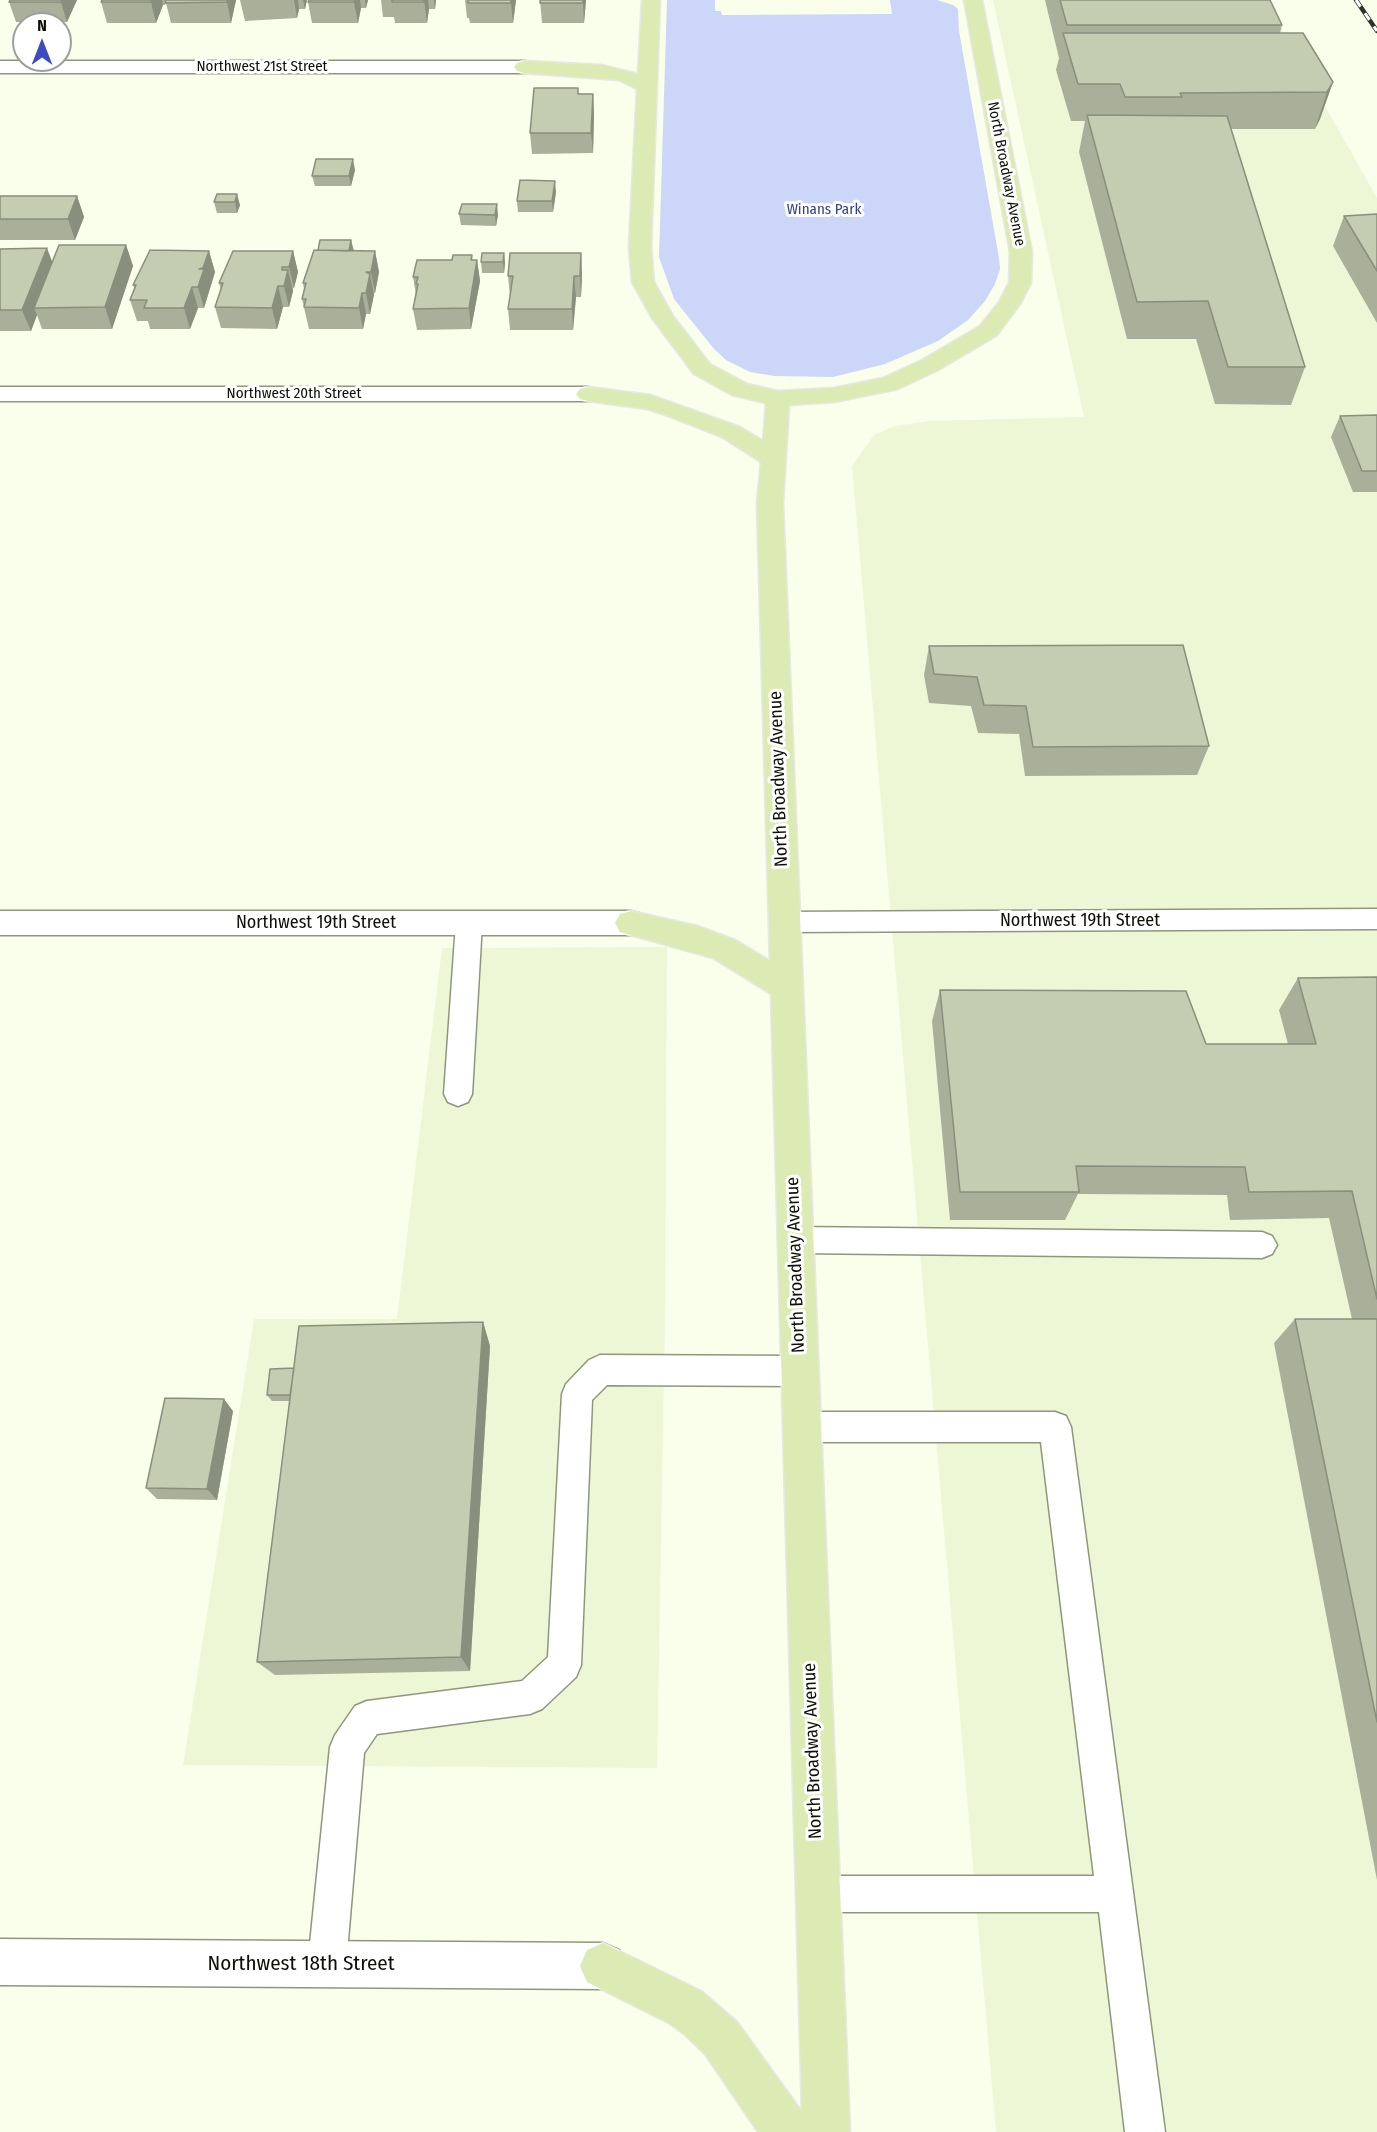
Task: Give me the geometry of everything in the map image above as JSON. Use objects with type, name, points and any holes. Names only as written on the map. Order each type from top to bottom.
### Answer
[{"type":"main road","name":"North Broadway Avenue","points":[[651,0],[640,247],[643,282],[663,318],[702,369],[740,390],[778,398],[834,395],[890,384],[922,369],[988,331],[1009,304],[1020,283],[1022,252],[973,0]]},
{"type":"main road","points":[[524,67],[601,71],[624,75],[647,86]]},
{"type":"main road","points":[[588,394],[650,402],[674,410],[731,432],[774,459]]},
{"type":"main road","name":"North Broadway Avenue","points":[[778,398],[770,503],[826,2132]]},
{"type":"main road","points":[[631,923],[697,939],[724,949],[787,988]]},
{"type":"main road","points":[[603,1966],[685,2007],[700,2018],[721,2038],[787,2132]]},
{"type":"street","name":"Northwest 21st Street","points":[[0,67],[524,67]]},
{"type":"street","name":"Northwest 20th Street","points":[[0,394],[588,394]]},
{"type":"street","name":"Northwest 19th Street","points":[[0,923],[631,923]]},
{"type":"street","name":"Northwest 18th Street","points":[[0,1962],[603,1966]]},
{"type":"lane","name":"Northwest 19th Street","points":[[784,922],[1377,919]]},
{"type":"lane","points":[[458,1094],[469,923]]},
{"type":"lane","points":[[796,1240],[1262,1245]]},
{"type":"lane","points":[[327,1964],[347,1748],[367,1718],[530,1697],[564,1665],[577,1394],[600,1370],[800,1371]]},
{"type":"lane","points":[[802,1427],[1055,1427],[1144,2132]]},
{"type":"lane","points":[[818,1894],[1114,1894]]},
{"type":"shaded area","points":[[993,0],[1265,0],[1377,198],[1377,2132],[996,2132],[852,466],[874,435],[895,426],[929,421],[1084,417]]},
{"type":"shaded area","points":[[667,947],[665,1318],[657,1768],[183,1765],[254,1319],[397,1319],[442,948]]},
{"type":"green space","name":"Winans Park","points":[[667,0],[715,0],[715,11],[721,11],[722,15],[892,14],[890,0],[937,0],[958,9],[959,31],[1000,269],[995,284],[985,301],[968,320],[938,341],[885,364],[833,377],[775,376],[750,372],[726,360],[714,349],[674,299],[659,257]]},
{"type":"building","points":[[10,0],[62,0],[61,2],[9,2]]},
{"type":"building","points":[[102,0],[151,0],[151,2],[101,2]]},
{"type":"building","points":[[166,0],[227,0],[227,2],[165,3]]},
{"type":"building","points":[[309,0],[355,0],[354,2],[308,2]]},
{"type":"building","points":[[392,0],[424,0],[424,2],[392,2]]},
{"type":"building","points":[[468,0],[511,0],[511,3],[468,3]]},
{"type":"building","points":[[540,0],[583,0],[583,3],[540,3]]},
{"type":"building","points":[[1060,0],[1270,0],[1282,25],[1067,25]]},
{"type":"building","points":[[1063,33],[1303,33],[1333,82],[1327,92],[1180,93],[1182,97],[1125,97],[1120,84],[1078,84]]},
{"type":"building","points":[[534,88],[578,88],[578,94],[593,94],[591,133],[530,133]]},
{"type":"building","points":[[1087,115],[1227,116],[1305,367],[1228,367],[1208,301],[1137,302]]},
{"type":"building","points":[[316,159],[353,159],[349,176],[312,176]]},
{"type":"building","points":[[520,180],[555,181],[552,201],[517,201]]},
{"type":"building","points":[[217,194],[237,194],[235,202],[214,202]]},
{"type":"building","points":[[0,196],[77,196],[68,219],[0,219]]},
{"type":"building","points":[[462,204],[497,204],[495,215],[459,214]]},
{"type":"building","points":[[1377,214],[1377,271],[1344,216]]},
{"type":"building","points":[[320,240],[351,240],[349,251],[318,250]]},
{"type":"building","points":[[59,245],[126,245],[105,307],[34,308]]},
{"type":"building","points":[[47,248],[22,310],[0,310],[0,249]]},
{"type":"building","points":[[150,250],[209,251],[203,268],[199,269],[204,269],[198,287],[192,287],[184,308],[144,308],[147,300],[130,300],[136,285],[133,285]]},
{"type":"building","points":[[314,250],[375,251],[371,272],[366,272],[370,274],[366,293],[362,293],[359,308],[304,307],[306,299],[302,299],[306,283],[303,283]]},
{"type":"building","points":[[233,251],[293,251],[289,267],[282,267],[282,270],[288,270],[284,286],[278,286],[272,308],[215,307],[223,283],[219,283]]},
{"type":"building","points":[[482,253],[504,253],[503,262],[481,262]]},
{"type":"building","points":[[510,253],[581,253],[580,276],[574,276],[572,309],[508,309],[513,276],[508,276]]},
{"type":"building","points":[[453,255],[472,255],[471,260],[477,260],[469,308],[413,309],[418,284],[416,284],[418,277],[413,277],[417,260],[452,260]]},
{"type":"building","points":[[1377,415],[1377,471],[1362,471],[1340,416]]},
{"type":"building","points":[[1183,645],[1209,746],[1033,747],[1026,706],[984,705],[977,677],[934,674],[929,646]]},
{"type":"building","points":[[1377,977],[1377,1299],[1352,1191],[1249,1192],[1245,1167],[1076,1166],[1079,1192],[960,1192],[940,990],[1186,991],[1206,1044],[1316,1044],[1298,978]]},
{"type":"building","points":[[1295,1319],[1377,1319],[1377,1722]]},
{"type":"building","points":[[483,1322],[461,1657],[257,1662],[299,1326]]},
{"type":"building","points":[[294,1368],[290,1395],[267,1395],[270,1369]]},
{"type":"building","points":[[165,1398],[224,1399],[207,1489],[146,1488]]},
{"type":"railway","points":[[1356,0],[1377,31]]}]
